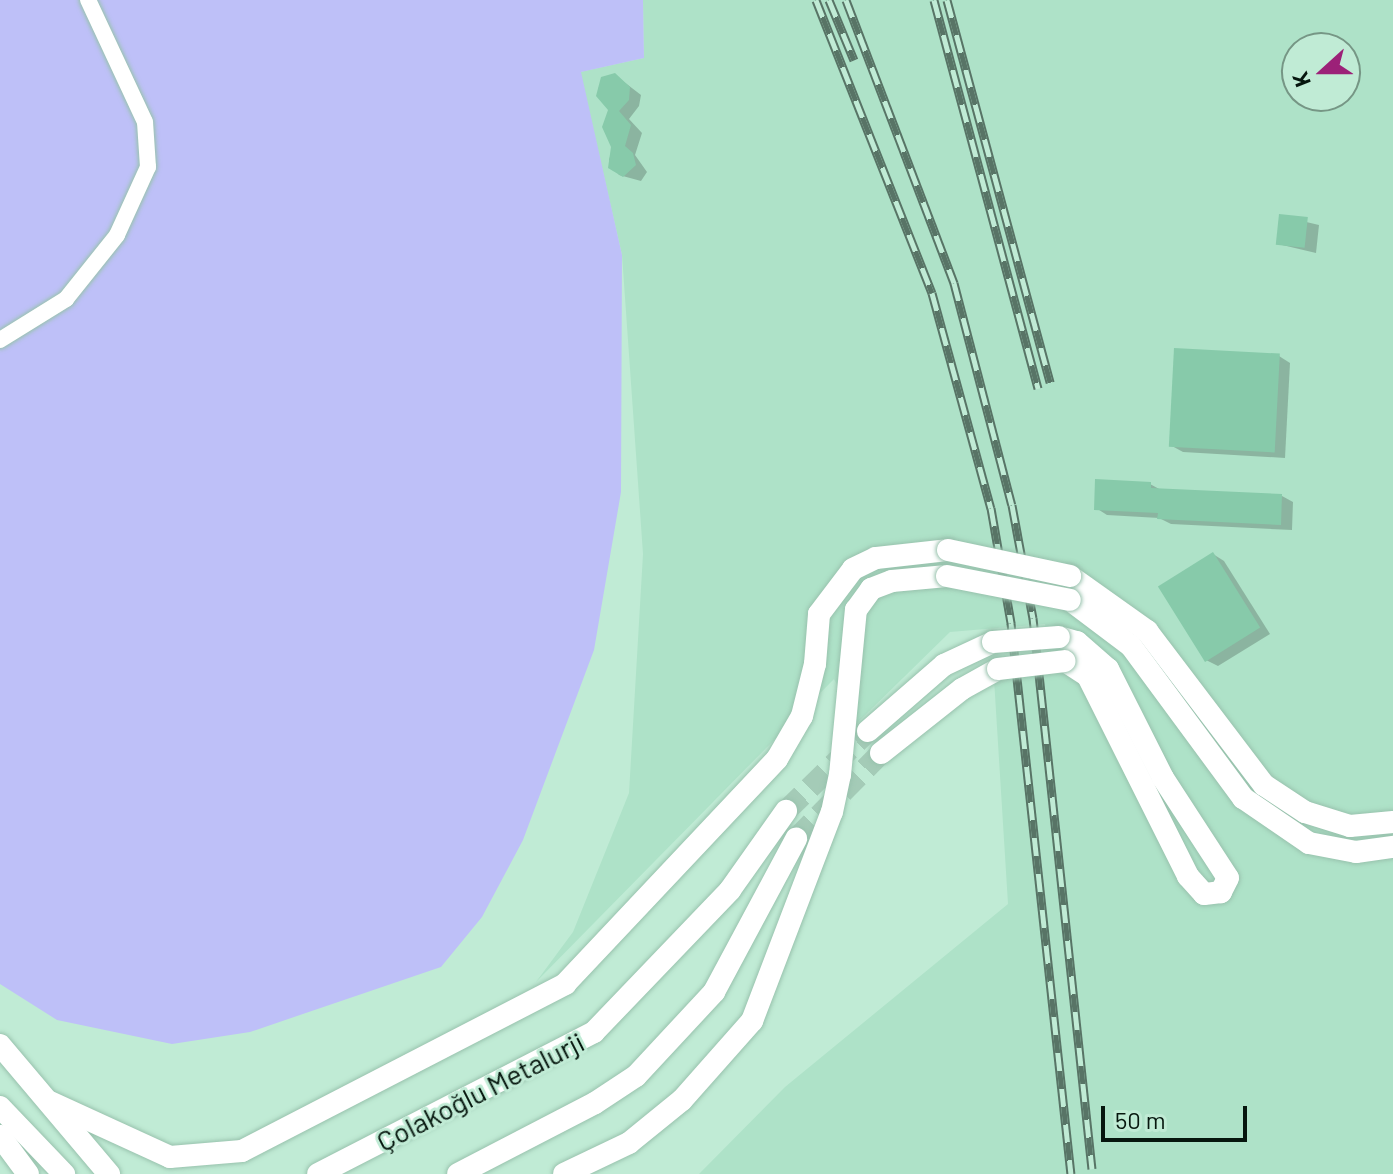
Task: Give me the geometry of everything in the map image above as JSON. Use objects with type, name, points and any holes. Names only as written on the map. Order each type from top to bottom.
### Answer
[{"type":"main road","points":[[50,1102],[170,1157],[242,1151],[565,984],[777,759],[802,716],[815,664],[819,614],[853,569],[876,558],[948,550],[1070,576],[1147,631],[1264,785],[1305,812],[1350,826],[1393,822]]},
{"type":"main road","points":[[564,1174],[629,1143],[682,1100],[752,1021],[832,812],[840,775],[856,610],[871,589],[892,581],[947,576],[1070,600],[1131,646],[1243,798],[1309,843],[1356,852],[1393,847]]},
{"type":"main road","points":[[868,731],[944,665],[993,642],[1059,637],[1077,642],[1108,669],[1163,778],[1228,878],[1221,892],[1204,894],[1188,876],[1088,676],[1065,661],[998,669],[962,689],[881,753]]},
{"type":"main road","name":"Çolakoğlu Metalurji","points":[[318,1174],[594,1032],[730,890],[786,811]]},
{"type":"main road","points":[[458,1174],[595,1103],[636,1076],[714,992],[796,839]]},
{"type":"main road","points":[[0,1045],[109,1174]]},
{"type":"main road","points":[[0,1107],[64,1174]]},
{"type":"main road","points":[[0,1136],[28,1174]]},
{"type":"street","points":[[0,340],[66,299],[117,235],[148,167],[145,122],[88,0]]},
{"type":"shaded area","points":[[0,0],[643,0],[644,58],[581,72],[622,255],[621,492],[594,650],[523,840],[482,917],[441,967],[250,1032],[172,1044],[57,1020],[0,984]]},
{"type":"shaded area","points":[[643,0],[1393,0],[1393,1174],[699,1174],[785,1087],[1008,904],[994,679],[1053,672],[1045,624],[950,632],[857,723],[834,679],[536,982],[573,932],[629,793],[643,554],[622,255],[580,72],[644,58]]},
{"type":"building","points":[[615,73],[630,87],[629,100],[619,111],[631,125],[625,146],[633,153],[636,165],[623,177],[608,168],[611,147],[602,127],[608,110],[596,96],[601,77]]},
{"type":"building","points":[[1279,214],[1308,217],[1305,248],[1276,245]]},
{"type":"building","points":[[1174,348],[1280,354],[1275,452],[1169,447]]},
{"type":"building","points":[[1095,479],[1151,482],[1151,488],[1282,494],[1281,525],[1157,519],[1158,513],[1094,510]]},
{"type":"building","points":[[1213,552],[1260,627],[1205,662],[1158,586]]},
{"type":"tunnel","points":[[786,811],[868,731]]},
{"type":"tunnel","points":[[796,839],[881,753]]},
{"type":"railway","points":[[816,0],[932,293],[991,508],[1011,623],[1071,1174]]},
{"type":"railway","points":[[829,0],[854,60]]},
{"type":"railway","points":[[846,0],[954,283],[1012,505],[1033,618],[1092,1169]]},
{"type":"railway","points":[[934,0],[1038,388]]},
{"type":"railway","points":[[947,0],[1050,382]]}]
